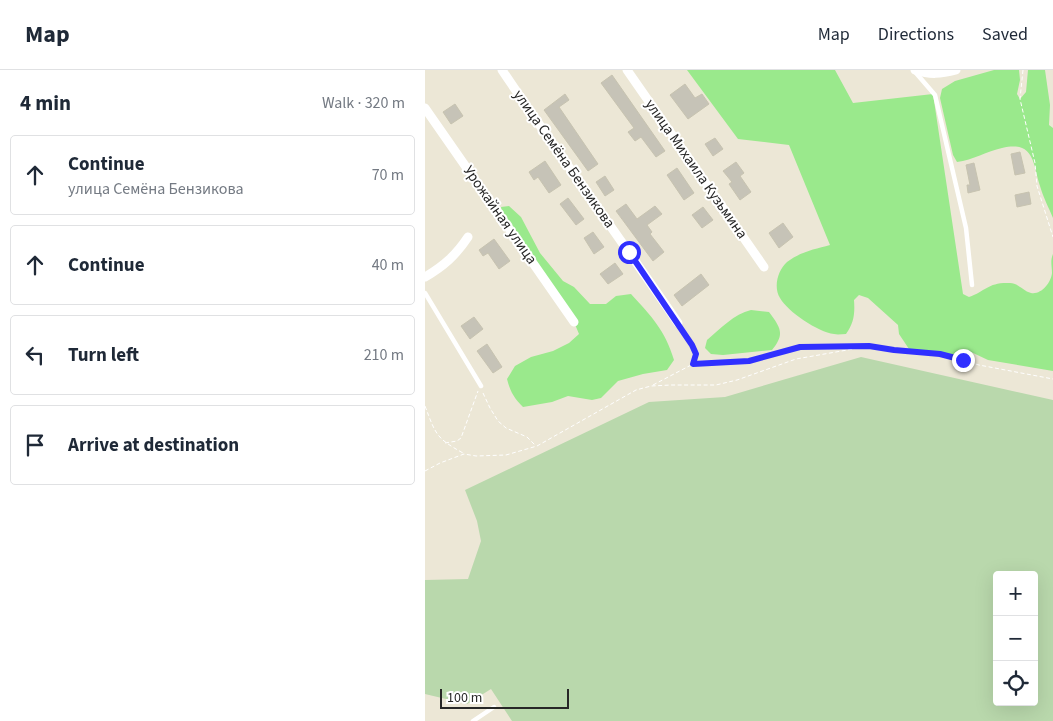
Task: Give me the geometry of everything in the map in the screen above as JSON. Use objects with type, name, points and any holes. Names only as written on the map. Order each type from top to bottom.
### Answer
[{"type":"street","name":"улица Семёна Бензикова","points":[[502,70],[558,154],[678,323]]},
{"type":"street","name":"улица Михаила Кузьмина","points":[[627,70],[764,267]]},
{"type":"street","points":[[914,70],[935,75],[956,70]]},
{"type":"street","name":"Урожайная улица","points":[[425,108],[574,322]]},
{"type":"street","points":[[425,277],[453,258],[468,237]]},
{"type":"lane","points":[[914,70],[935,95],[966,228],[972,285]]},
{"type":"lane","points":[[425,294],[481,386]]},
{"type":"lane","points":[[473,721],[494,707]]},
{"type":"path","points":[[1023,70],[1020,99],[1035,163],[1037,186],[1053,237]]},
{"type":"path","points":[[678,323],[696,354],[693,364]]},
{"type":"path","points":[[651,386],[716,384],[755,374],[796,359],[869,346]]},
{"type":"path","points":[[425,406],[437,434],[445,443],[464,454],[475,456],[506,455],[537,446],[620,398],[636,390],[651,386],[693,364],[749,361],[800,347],[869,346],[940,354],[979,365],[1053,379]]},
{"type":"path","points":[[445,443],[457,441],[461,438],[475,394],[481,386]]},
{"type":"path","points":[[481,386],[490,408],[498,421],[506,428],[527,437],[537,446]]},
{"type":"path","points":[[425,471],[464,454]]},
{"type":"green space","points":[[687,70],[835,70],[853,103],[933,94],[963,294],[969,297],[992,285],[1003,283],[1013,283],[1031,293],[1038,292],[1045,288],[1051,277],[1053,254],[1053,371],[988,360],[971,352],[963,360],[940,354],[911,352],[899,334],[898,325],[868,298],[859,295],[854,300],[853,318],[846,334],[827,332],[796,315],[778,294],[777,279],[781,269],[787,262],[797,256],[830,245],[789,145],[738,139]]},
{"type":"green space","points":[[994,70],[1019,70],[1020,80],[1017,94],[1020,99],[1026,92],[1028,70],[1045,70],[1050,105],[1049,125],[1053,128],[1053,218],[1041,190],[1034,163],[1027,151],[1013,146],[957,162],[953,155],[940,98],[942,89],[955,81]]},
{"type":"green space","points":[[509,206],[521,217],[540,253],[563,281],[574,287],[590,304],[606,304],[616,296],[631,294],[651,317],[666,340],[674,360],[667,370],[618,381],[601,398],[592,400],[568,396],[552,402],[523,407],[517,401],[507,379],[515,366],[531,357],[553,351],[569,343],[579,334],[574,322],[504,222],[501,207]]},
{"type":"green space","points":[[751,310],[769,312],[779,327],[779,340],[772,350],[723,355],[711,354],[705,348],[707,340],[722,327],[733,318]]},
{"type":"green space","points":[[861,357],[1053,400],[1053,721],[512,721],[491,689],[467,704],[425,694],[425,580],[468,579],[481,541],[477,521],[465,490],[649,402],[725,397]]},
{"type":"building","points":[[612,75],[665,151],[656,157],[641,137],[635,141],[628,132],[634,128],[601,83]]},
{"type":"building","points":[[685,84],[695,98],[702,94],[709,104],[688,119],[670,95]]},
{"type":"building","points":[[565,94],[569,100],[559,107],[598,164],[588,171],[544,110]]},
{"type":"building","points":[[455,104],[463,116],[451,124],[443,112]]},
{"type":"building","points":[[715,138],[723,149],[713,156],[705,144]]},
{"type":"building","points":[[1020,152],[1025,173],[1015,175],[1011,154]]},
{"type":"building","points":[[545,161],[561,185],[549,193],[538,177],[534,180],[529,172]]},
{"type":"building","points":[[736,162],[744,173],[740,176],[751,192],[740,200],[729,184],[732,182],[723,171]]},
{"type":"building","points":[[974,163],[980,190],[968,193],[967,185],[970,185],[966,165]]},
{"type":"building","points":[[677,168],[694,193],[684,200],[667,175]]},
{"type":"building","points":[[605,176],[614,190],[605,196],[596,182]]},
{"type":"building","points":[[1029,192],[1031,204],[1017,207],[1015,195]]},
{"type":"building","points":[[568,198],[584,219],[576,225],[560,204]]},
{"type":"building","points":[[626,204],[637,219],[655,206],[662,214],[647,225],[652,232],[650,234],[664,252],[653,261],[616,211]]},
{"type":"building","points":[[703,207],[713,220],[702,228],[692,215]]},
{"type":"building","points":[[783,223],[793,237],[779,248],[769,233]]},
{"type":"building","points":[[593,232],[604,247],[594,254],[584,238]]},
{"type":"building","points":[[494,239],[510,261],[499,269],[488,253],[483,256],[479,250]]},
{"type":"building","points":[[615,263],[623,274],[608,284],[600,274]]},
{"type":"building","points":[[701,274],[709,285],[682,306],[674,295]]},
{"type":"building","points":[[474,317],[483,329],[470,339],[461,326]]},
{"type":"building","points":[[487,344],[502,367],[493,373],[477,351]]},
{"type":"route","points":[[629,252],[692,345],[696,354],[693,364],[749,361],[800,347],[869,346],[940,354],[963,360]]}]
